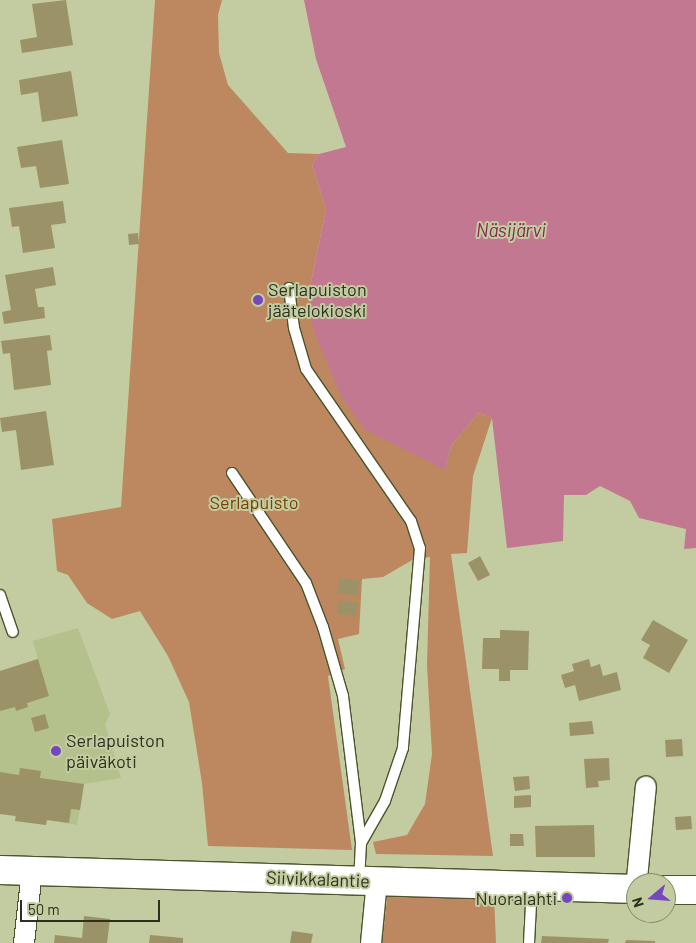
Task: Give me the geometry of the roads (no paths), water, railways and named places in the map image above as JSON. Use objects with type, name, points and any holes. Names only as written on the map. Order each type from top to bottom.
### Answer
[{"type":"main road","name":"Siivikkalantie","points":[[0,870],[626,889]]},
{"type":"main road","points":[[676,890],[696,890]]},
{"type":"street","points":[[638,873],[646,786]]},
{"type":"street","points":[[24,943],[32,872]]},
{"type":"street","points":[[368,880],[371,943]]},
{"type":"lane","points":[[289,288],[294,328],[306,369],[411,521],[420,548],[403,748],[385,801],[362,843]]},
{"type":"lane","points":[[232,473],[306,583],[323,627],[343,696],[368,880]]},
{"type":"lane","points":[[0,595],[12,632]]},
{"type":"lane","points":[[529,943],[532,885]]},
{"type":"water","name":"Näsijärvi","points":[[304,0],[696,0],[696,548],[684,549],[686,529],[639,518],[630,501],[600,486],[586,495],[564,495],[563,541],[507,548],[492,418],[478,413],[451,446],[445,470],[365,430],[341,396],[313,329],[309,292],[326,209],[312,165],[319,154],[346,147],[316,59]]},
{"type":"place","name":"Serlapuiston jäätelokioski","points":[[258,300]]},
{"type":"place","name":"Serlapuiston päiväkoti","points":[[56,751]]},
{"type":"place","name":"Nuoralahti","points":[[567,898]]},
{"type":"park label","name":"Serlapuisto","points":[[254,502]]}]
